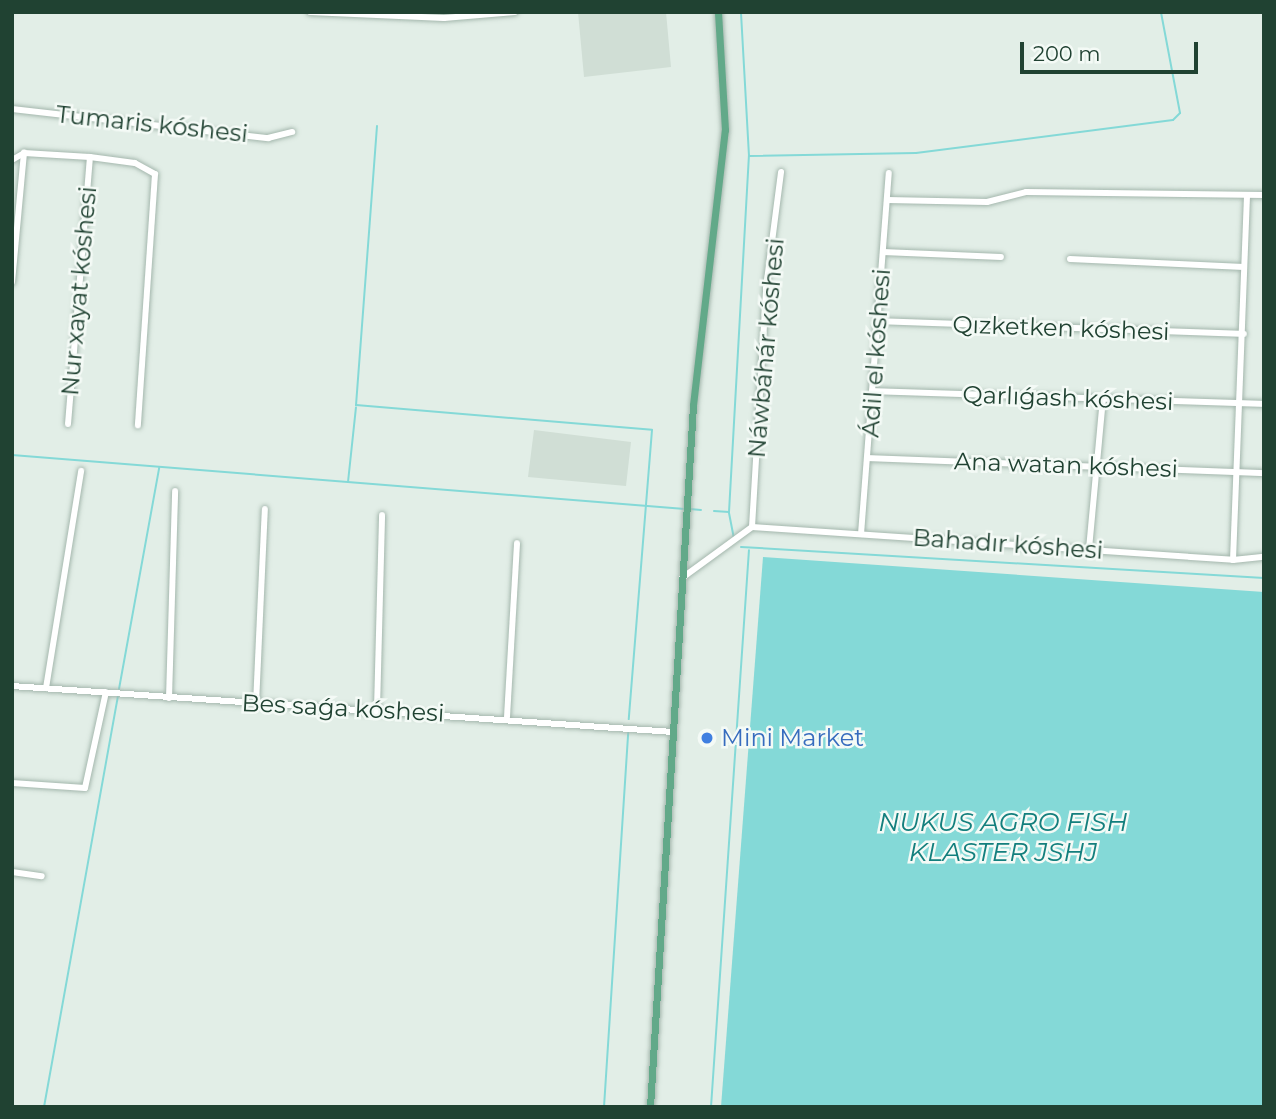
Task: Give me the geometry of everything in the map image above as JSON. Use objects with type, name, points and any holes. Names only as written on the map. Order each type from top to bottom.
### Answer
[{"type":"main road","points":[[650,1107],[688,483],[704,281],[725,130],[719,12]]},
{"type":"street","points":[[310,12],[515,12]]},
{"type":"street","name":"Tumaris kóshesi","points":[[12,109],[268,138],[292,132]]},
{"type":"street","points":[[12,282],[24,153]]},
{"type":"street","points":[[12,160],[24,153],[90,157],[135,163],[155,174],[138,425]]},
{"type":"street","name":"Nur xayat kóshesi","points":[[68,424],[90,157]]},
{"type":"street","name":"Náwbáhár kóshesi","points":[[752,527],[766,288],[781,172]]},
{"type":"street","name":"Ádil el kóshesi","points":[[861,534],[889,173]]},
{"type":"street","points":[[887,200],[987,202],[1026,192],[1264,195]]},
{"type":"street","points":[[1233,560],[1235,472],[1244,334],[1247,196]]},
{"type":"street","points":[[883,252],[1001,257]]},
{"type":"street","points":[[1070,259],[1244,267]]},
{"type":"street","name":"Qızketken kóshesi","points":[[878,321],[1244,334]]},
{"type":"street","name":"Qarlıǵash kóshesi","points":[[872,391],[1264,404]]},
{"type":"street","points":[[1089,549],[1100,466],[1103,399]]},
{"type":"street","name":"Ana watan kóshesi","points":[[869,458],[1264,473]]},
{"type":"street","points":[[46,688],[81,471]]},
{"type":"street","points":[[169,698],[175,491]]},
{"type":"street","points":[[256,704],[265,509]]},
{"type":"street","points":[[377,709],[383,515]]},
{"type":"street","points":[[682,578],[752,527]]},
{"type":"street","name":"Bahadır kóshesi","points":[[752,527],[1233,560],[1264,557]]},
{"type":"street","points":[[507,717],[517,543]]},
{"type":"street","name":"Bes saǵa kóshesi","points":[[12,686],[256,704],[507,717],[673,732]]},
{"type":"street","points":[[12,783],[85,788],[106,692]]},
{"type":"street","points":[[12,872],[42,876]]},
{"type":"shaded area","points":[[578,12],[666,12],[671,67],[584,77]]},
{"type":"shaded area","points":[[534,430],[631,442],[626,486],[528,477]]},
{"type":"water","name":"NUKUS AGRO FISH KLASTER JSHJ","points":[[763,557],[1264,592],[1264,1107],[721,1107]]},
{"type":"waterway","points":[[714,511],[729,512],[749,156],[741,12]]},
{"type":"waterway","points":[[749,156],[916,153],[1173,120],[1180,113],[1161,12]]},
{"type":"waterway","points":[[377,126],[356,405],[652,430],[629,719]]},
{"type":"waterway","points":[[348,482],[356,407]]},
{"type":"waterway","points":[[12,455],[685,509]]},
{"type":"waterway","points":[[119,689],[159,468]]},
{"type":"waterway","points":[[690,509],[701,510]]},
{"type":"waterway","points":[[729,513],[734,538]]},
{"type":"waterway","points":[[741,547],[1264,578]]},
{"type":"waterway","points":[[711,1107],[749,550]]},
{"type":"waterway","points":[[44,1107],[118,697]]},
{"type":"waterway","points":[[604,1107],[628,733]]},
{"type":"place","name":"Mini Market","points":[[707,738]]}]
